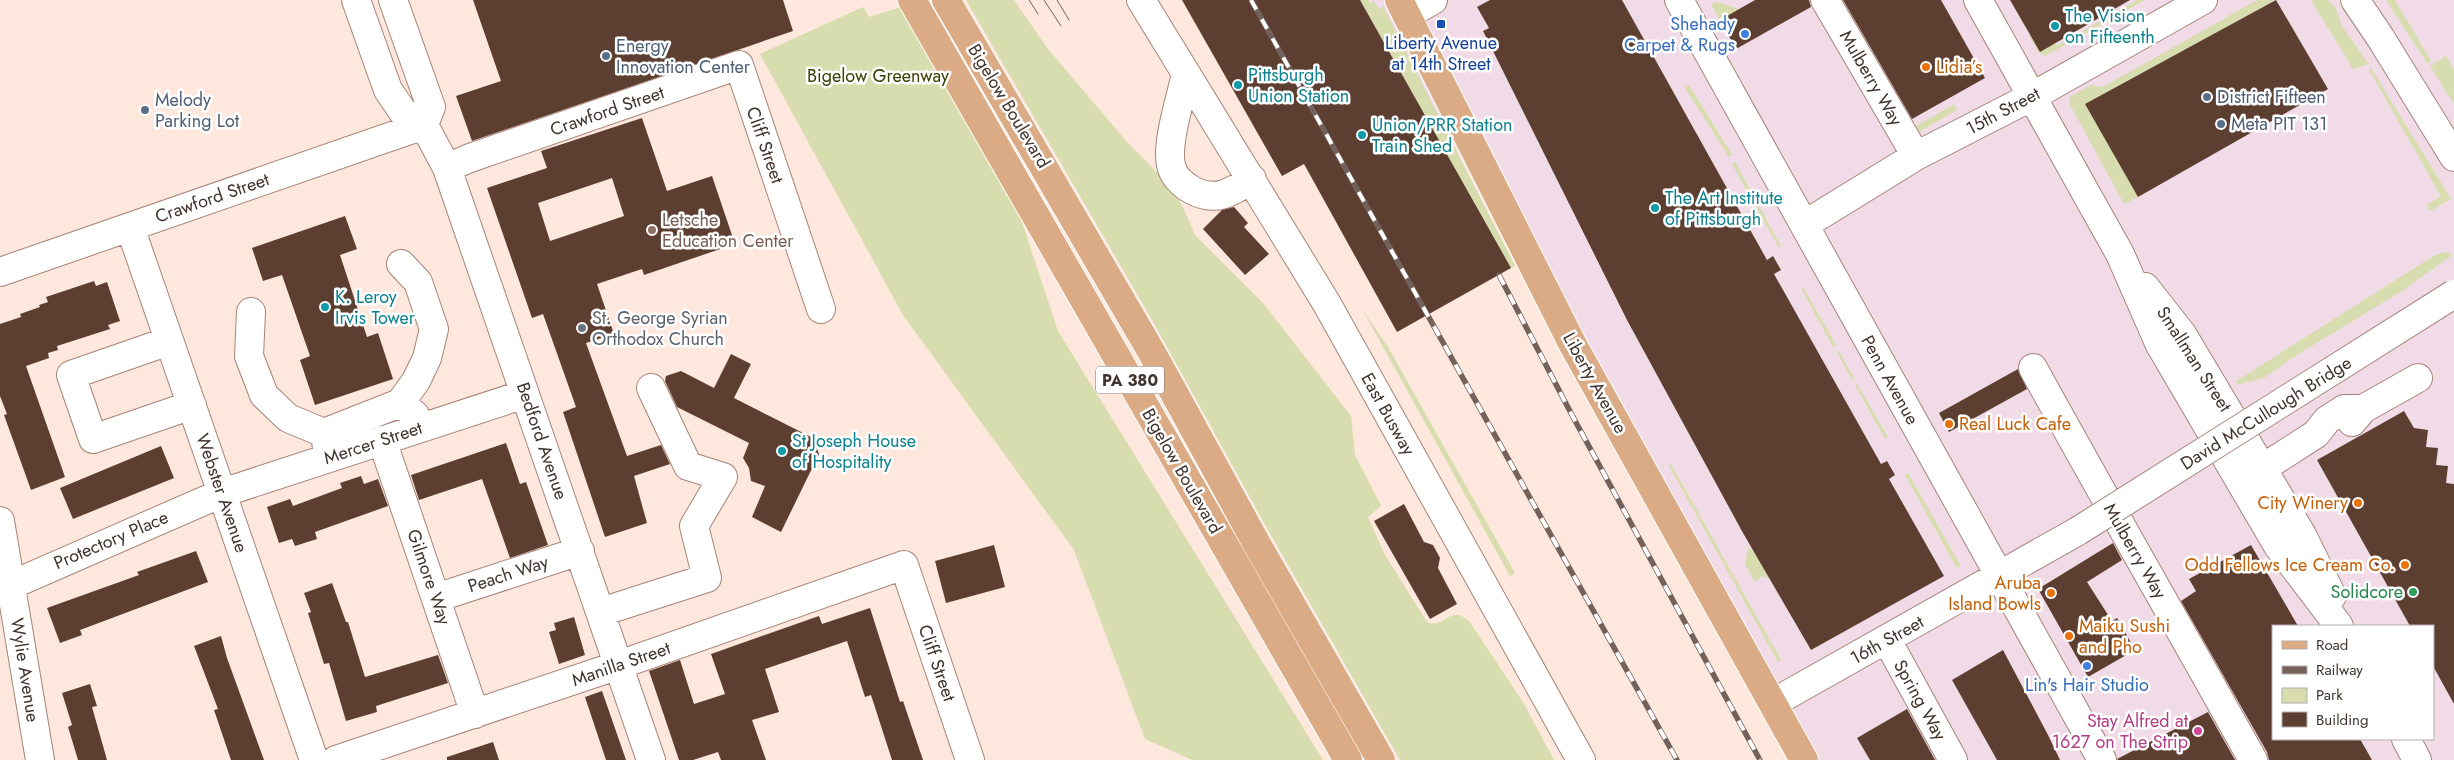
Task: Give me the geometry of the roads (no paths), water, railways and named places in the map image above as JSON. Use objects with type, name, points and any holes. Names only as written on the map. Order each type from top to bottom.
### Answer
[{"type":"main road","name":"Bigelow Boulevard","points":[[912,0],[1348,760]]},
{"type":"main road","name":"Bigelow Boulevard","points":[[946,0],[1152,351],[1248,528],[1381,760]]},
{"type":"main road","name":"Liberty Avenue","points":[[1403,8],[1573,344],[1804,760]]},
{"type":"street","name":"Bedford Avenue","points":[[356,0],[388,90],[403,112],[424,125],[448,168],[651,760]]},
{"type":"street","points":[[393,0],[430,107],[424,125]]},
{"type":"street","name":"East Busway","points":[[1141,0],[1252,179],[1349,344],[1581,760]]},
{"type":"street","points":[[1403,8],[1433,0]]},
{"type":"street","name":"Penn Avenue","points":[[1679,0],[2102,760]]},
{"type":"street","name":"Mulberry Way","points":[[1825,0],[1916,156]]},
{"type":"street","name":"Smallman Street","points":[[1978,0],[2120,254],[2160,345],[2278,546],[2338,625]]},
{"type":"street","name":"15th Street","points":[[1804,225],[1916,156],[2033,96],[2203,0]]},
{"type":"street","points":[[2354,0],[2380,37],[2454,156]]},
{"type":"street","name":"Crawford Street","points":[[448,168],[470,158],[738,65]]},
{"type":"street","name":"Cliff Street","points":[[738,65],[821,310]]},
{"type":"street","points":[[1186,74],[1170,150],[1171,166],[1177,177],[1187,187],[1211,197],[1232,192],[1252,179]]},
{"type":"street","name":"Crawford Street","points":[[0,272],[424,125]]},
{"type":"street","name":"Webster Avenue","points":[[130,227],[314,760]]},
{"type":"street","name":"Smallman Street","points":[[2120,254],[2182,334],[2302,535],[2347,625]]},
{"type":"street","points":[[250,312],[249,356],[264,395],[288,418],[327,445],[400,403],[416,381],[428,358],[434,328],[418,282],[402,264]]},
{"type":"street","name":"David McCullough Bridge","points":[[2078,531],[2454,294]]},
{"type":"street","points":[[169,340],[71,374],[90,430],[94,439],[192,405]]},
{"type":"street","name":"Mulberry Way","points":[[2033,368],[2115,518],[2154,583],[2253,760]]},
{"type":"street","points":[[2244,489],[2263,468],[2316,434],[2333,433],[2350,424],[2363,409],[2418,378]]},
{"type":"street","points":[[601,612],[707,578],[694,526],[723,477],[688,466],[651,388]]},
{"type":"street","name":"Mercer Street","points":[[222,492],[327,445],[382,440],[525,394]]},
{"type":"street","points":[[400,403],[414,414],[420,428]]},
{"type":"street","name":"Gilmore Way","points":[[382,440],[475,714]]},
{"type":"street","points":[[2115,518],[2221,449]]},
{"type":"street","name":"Protectory Place","points":[[6,587],[222,492]]},
{"type":"street","name":"Wylie Avenue","points":[[0,521],[6,587],[40,760]]},
{"type":"street","name":"16th Street","points":[[1773,703],[2000,577],[2078,531]]},
{"type":"street","name":"Peach Way","points":[[436,598],[580,551]]},
{"type":"street","name":"Cliff Street","points":[[904,565],[970,760]]},
{"type":"street","name":"Manilla Street","points":[[336,760],[619,665],[904,565]]},
{"type":"street","name":"Spring Way","points":[[1887,640],[1953,760]]},
{"type":"street","points":[[2407,740],[2417,760]]},
{"type":"tram line","points":[[1029,0],[1038,14]]},
{"type":"tram line","points":[[1044,0],[1061,26]]},
{"type":"tram line","points":[[1057,0],[1069,20]]},
{"type":"railway","points":[[1251,0],[1677,760]]},
{"type":"railway","points":[[1499,275],[1573,417],[1760,760]]},
{"type":"place","name":"Liberty Avenue at 14th Street","points":[[1441,24]]},
{"type":"place","name":"The Vision on Fifteenth","points":[[2055,26]]},
{"type":"place","name":"Shehady Carpet & Rugs","points":[[1745,34]]},
{"type":"place","name":"Energy Innovation Center","points":[[606,56]]},
{"type":"place","name":"Lidia’s","points":[[1926,67]]},
{"type":"place","name":"Pittsburgh Union Station","points":[[1238,85]]},
{"type":"place","name":"District Fifteen","points":[[2207,97]]},
{"type":"place","name":"Melody Parking Lot","points":[[145,110]]},
{"type":"place","name":"Meta PIT 131","points":[[2221,124]]},
{"type":"place","name":"Union/PRR Station Train Shed","points":[[1362,135]]},
{"type":"place","name":"The Art Institute of Pittsburgh","points":[[1655,208]]},
{"type":"place","name":"Letsche Education Center","points":[[652,230]]},
{"type":"place","name":"K. Leroy Irvis Tower","points":[[325,307]]},
{"type":"place","name":"St. George Syrian Orthodox Church","points":[[582,328]]},
{"type":"place","name":"Real Luck Cafe","points":[[1949,424]]},
{"type":"place","name":"St Joseph House of Hospitality","points":[[782,451]]},
{"type":"place","name":"City Winery","points":[[2358,503]]},
{"type":"place","name":"Odd Fellows Ice Cream Co.","points":[[2405,565]]},
{"type":"place","name":"Solidcore","points":[[2413,592]]},
{"type":"place","name":"Aruba Island Bowls","points":[[2051,593]]},
{"type":"place","name":"Maiku Sushi and Pho","points":[[2069,636]]},
{"type":"place","name":"Lin's Hair Studio","points":[[2087,666]]},
{"type":"place","name":"Stay Alfred at 1627 on The Strip","points":[[2198,731]]},
{"type":"park label","name":"Bigelow Greenway","points":[[878,76]]}]
